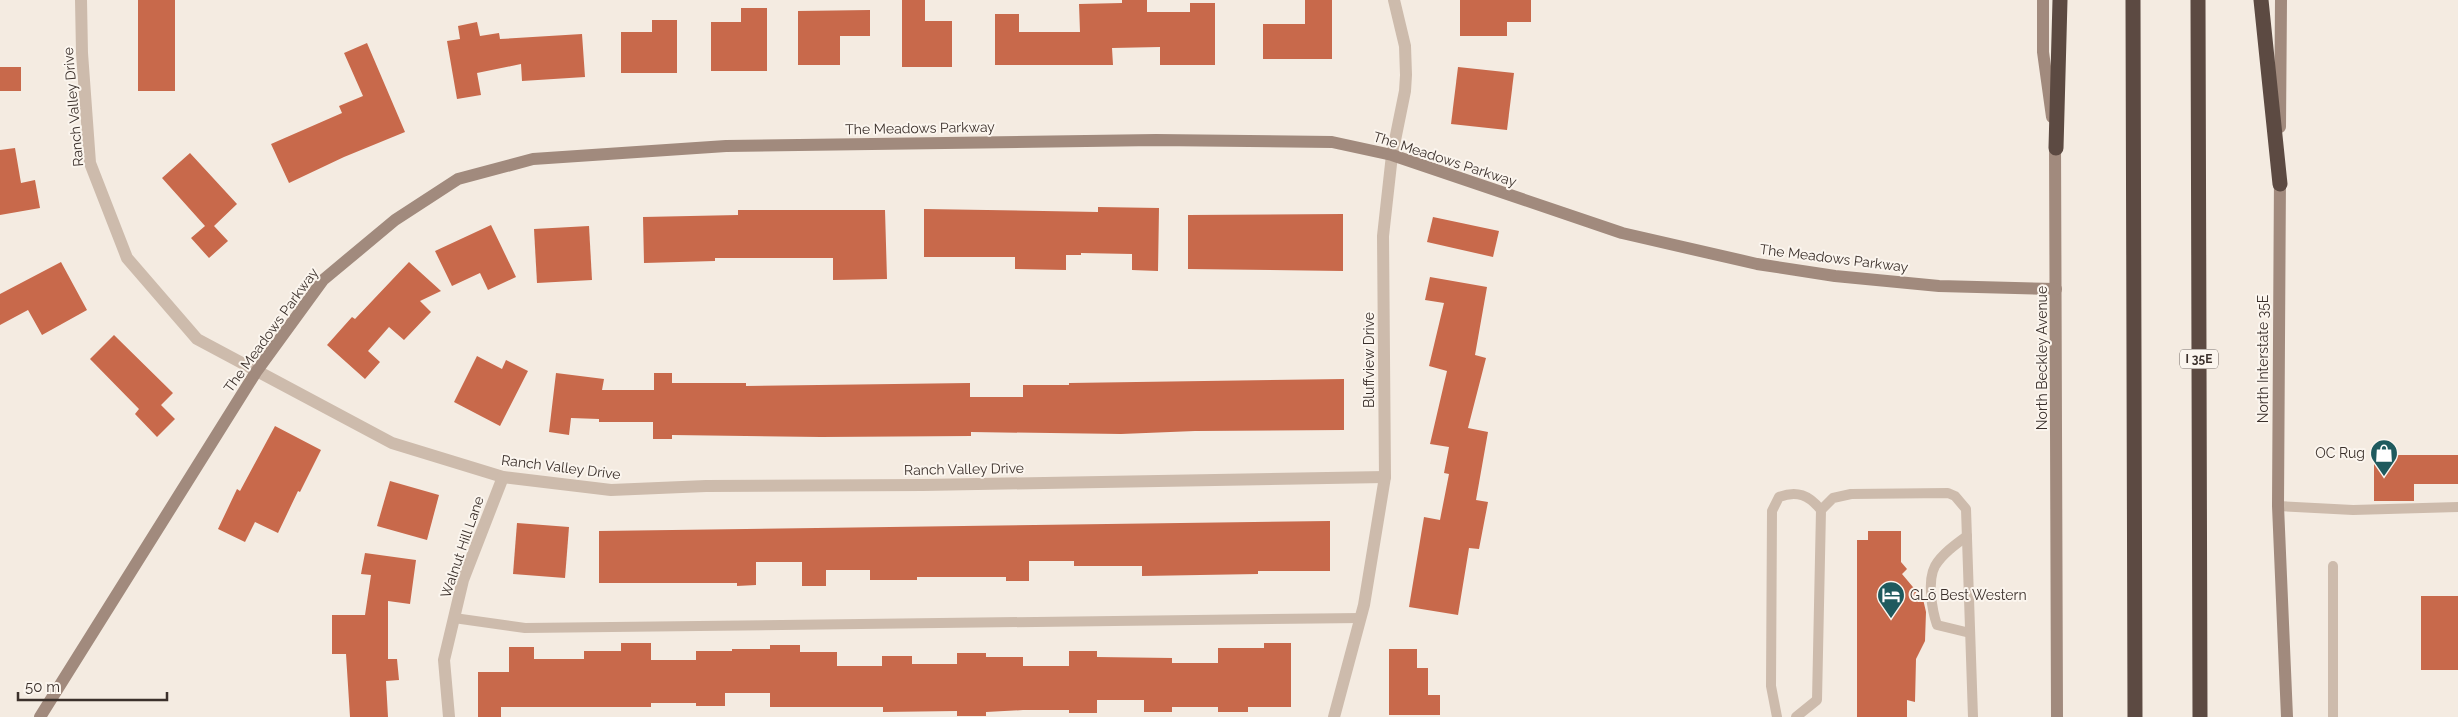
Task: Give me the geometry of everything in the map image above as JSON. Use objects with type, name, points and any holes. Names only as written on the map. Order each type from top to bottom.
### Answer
[{"type":"highway","points":[[2056,148],[2060,0]]},
{"type":"highway","points":[[2133,0],[2135,717]]},
{"type":"highway","name":"I 35E","points":[[2198,0],[2200,717]]},
{"type":"highway","points":[[2261,0],[2280,184]]},
{"type":"street","name":"Ranch Valley Drive","points":[[81,0],[82,53],[90,163],[127,258],[197,339],[392,443],[503,477],[611,490],[706,486],[923,485],[1385,477]]},
{"type":"street","name":"Bluffview Drive","points":[[1334,717],[1361,618],[1385,477],[1383,236],[1392,155],[1405,91],[1406,75],[1405,46],[1394,0]]},
{"type":"street","name":"North Beckley Avenue","points":[[2043,0],[2043,52],[2056,148],[2057,717]]},
{"type":"street","name":"North Interstate 35E","points":[[2281,0],[2278,506],[2288,717]]},
{"type":"street","name":"The Meadows Parkway","points":[[40,717],[256,372],[322,280],[395,220],[458,179],[533,159],[726,146],[1156,140],[1332,142],[1392,155],[1622,233],[1757,264],[1835,276],[1939,286],[2056,289]]},
{"type":"street","name":"Walnut Hill Lane","points":[[449,717],[444,660],[463,580],[503,477]]},
{"type":"lane","points":[[1776,717],[1771,686],[1772,511],[1778,497],[1790,493],[1800,494],[1813,500],[1820,510],[1818,700],[1796,717]]},
{"type":"lane","points":[[1820,510],[1833,498],[1850,494],[1948,493],[1955,496],[1966,509],[1973,717]]},
{"type":"lane","points":[[2278,506],[2353,510],[2458,507]]},
{"type":"lane","points":[[1967,536],[1947,552],[1934,567],[1930,602],[1936,625],[1970,633]]},
{"type":"lane","points":[[2333,566],[2333,717]]},
{"type":"lane","points":[[454,618],[525,628],[1361,618]]},
{"type":"building","points":[[138,0],[175,0],[175,91],[138,91]]},
{"type":"building","points":[[902,0],[925,0],[925,21],[952,21],[952,67],[902,67]]},
{"type":"building","points":[[1122,0],[1147,0],[1147,12],[1190,12],[1190,3],[1215,3],[1215,65],[1160,65],[1160,47],[1112,48],[1113,65],[995,65],[995,14],[1019,14],[1019,32],[1080,32],[1079,4],[1122,3]]},
{"type":"building","points":[[1305,0],[1332,0],[1332,59],[1263,59],[1263,24],[1305,24]]},
{"type":"building","points":[[1460,0],[1531,0],[1531,22],[1507,22],[1507,36],[1460,36]]},
{"type":"building","points":[[741,8],[767,8],[767,71],[711,71],[711,22],[741,22]]},
{"type":"building","points":[[870,10],[870,36],[840,36],[840,65],[798,65],[798,11]]},
{"type":"building","points":[[652,20],[677,20],[677,73],[621,73],[621,32],[652,32]]},
{"type":"building","points":[[477,22],[480,36],[499,33],[500,39],[582,34],[585,77],[522,81],[521,64],[477,73],[481,95],[457,99],[447,41],[460,39],[458,26]]},
{"type":"building","points":[[367,43],[405,132],[344,157],[289,183],[271,144],[342,113],[339,106],[363,96],[344,53]]},
{"type":"building","points":[[0,67],[21,67],[21,91],[0,91]]},
{"type":"building","points":[[1458,67],[1514,73],[1507,130],[1451,124]]},
{"type":"building","points":[[15,148],[21,183],[35,180],[40,208],[0,215],[0,150]]},
{"type":"building","points":[[190,153],[237,204],[214,226],[228,241],[209,258],[191,238],[205,226],[162,178]]},
{"type":"building","points":[[1098,207],[1159,208],[1158,271],[1132,270],[1132,254],[1081,253],[1081,255],[1066,255],[1066,270],[1015,269],[1015,257],[924,257],[924,209],[1098,212]]},
{"type":"building","points":[[738,210],[885,210],[887,279],[833,280],[833,258],[715,258],[715,261],[644,263],[643,217],[738,215]]},
{"type":"building","points":[[1343,214],[1343,271],[1188,269],[1188,215]]},
{"type":"building","points":[[1433,217],[1499,231],[1493,257],[1427,242]]},
{"type":"building","points":[[491,225],[516,277],[488,290],[480,273],[452,286],[435,251]]},
{"type":"building","points":[[589,226],[592,280],[537,283],[534,229]]},
{"type":"building","points":[[61,262],[87,310],[42,335],[28,310],[0,325],[0,294]]},
{"type":"building","points":[[409,262],[441,291],[420,301],[431,312],[404,340],[389,327],[368,351],[380,362],[365,379],[327,345],[352,317],[355,319]]},
{"type":"building","points":[[1430,277],[1487,287],[1475,355],[1486,358],[1468,428],[1488,432],[1476,500],[1488,502],[1479,549],[1469,548],[1458,615],[1409,607],[1424,517],[1440,520],[1449,474],[1444,473],[1449,447],[1430,444],[1447,371],[1429,366],[1444,303],[1425,300]]},
{"type":"building","points":[[114,335],[173,393],[161,405],[175,419],[157,437],[135,414],[139,409],[90,359]]},
{"type":"building","points":[[477,356],[502,369],[506,360],[528,371],[500,426],[454,402]]},
{"type":"building","points":[[556,373],[604,379],[602,390],[654,390],[654,373],[672,373],[672,383],[746,383],[746,386],[970,383],[970,397],[1023,397],[1023,385],[1344,379],[1344,430],[1195,431],[1121,434],[971,432],[971,436],[821,437],[672,435],[672,439],[653,439],[653,422],[599,422],[599,419],[571,418],[569,435],[549,432]]},
{"type":"building","points":[[275,426],[321,450],[300,492],[298,491],[278,533],[255,522],[245,542],[218,529],[237,489],[240,491]]},
{"type":"building","points":[[2374,455],[2458,455],[2458,484],[2414,484],[2414,501],[2374,501]]},
{"type":"building","points":[[390,481],[439,495],[427,540],[377,526]]},
{"type":"building","points":[[1330,521],[1330,571],[1258,571],[1258,574],[1142,576],[1142,566],[1074,566],[1074,561],[1029,561],[1029,581],[1006,581],[1006,577],[917,577],[917,580],[870,580],[870,570],[826,570],[826,586],[802,586],[802,562],[756,562],[756,585],[737,586],[737,583],[599,583],[599,531]]},
{"type":"building","points":[[517,523],[569,527],[565,578],[513,574]]},
{"type":"building","name":"GLō Best Western","points":[[1868,531],[1901,531],[1901,562],[1907,569],[1902,574],[1923,599],[1926,612],[1925,641],[1916,659],[1915,702],[1907,700],[1907,717],[1857,717],[1857,540],[1868,540]]},
{"type":"building","points":[[365,553],[416,560],[410,604],[388,601],[388,659],[397,659],[399,680],[386,681],[388,717],[350,717],[346,654],[332,654],[332,615],[365,615],[371,575],[361,574]]},
{"type":"building","points":[[2421,596],[2458,596],[2458,670],[2421,670]]},
{"type":"building","points":[[621,643],[651,643],[651,660],[696,660],[696,651],[770,649],[770,645],[800,645],[800,652],[837,652],[837,666],[882,666],[882,656],[912,656],[912,664],[957,664],[957,653],[986,653],[986,657],[1023,657],[1023,666],[1069,666],[1069,651],[1097,651],[1097,657],[1172,658],[1172,663],[1218,663],[1218,648],[1264,648],[1264,643],[1291,643],[1291,707],[1248,707],[1248,712],[1218,712],[1218,707],[1172,707],[1172,712],[1144,712],[1144,700],[1097,700],[1097,713],[1069,713],[1069,710],[1023,710],[986,712],[986,716],[957,716],[957,711],[883,712],[883,707],[770,707],[770,693],[725,693],[725,706],[696,706],[696,703],[651,703],[651,707],[501,707],[501,717],[478,717],[478,672],[509,672],[509,647],[534,647],[534,659],[584,659],[584,651],[621,651]]},
{"type":"building","points":[[1389,649],[1417,649],[1417,668],[1428,668],[1428,695],[1440,695],[1440,715],[1389,715]]},
{"type":"place","name":"OC Rug","points":[[2384,477]]},
{"type":"place","name":"GLō Best Western","points":[[1891,619]]}]
